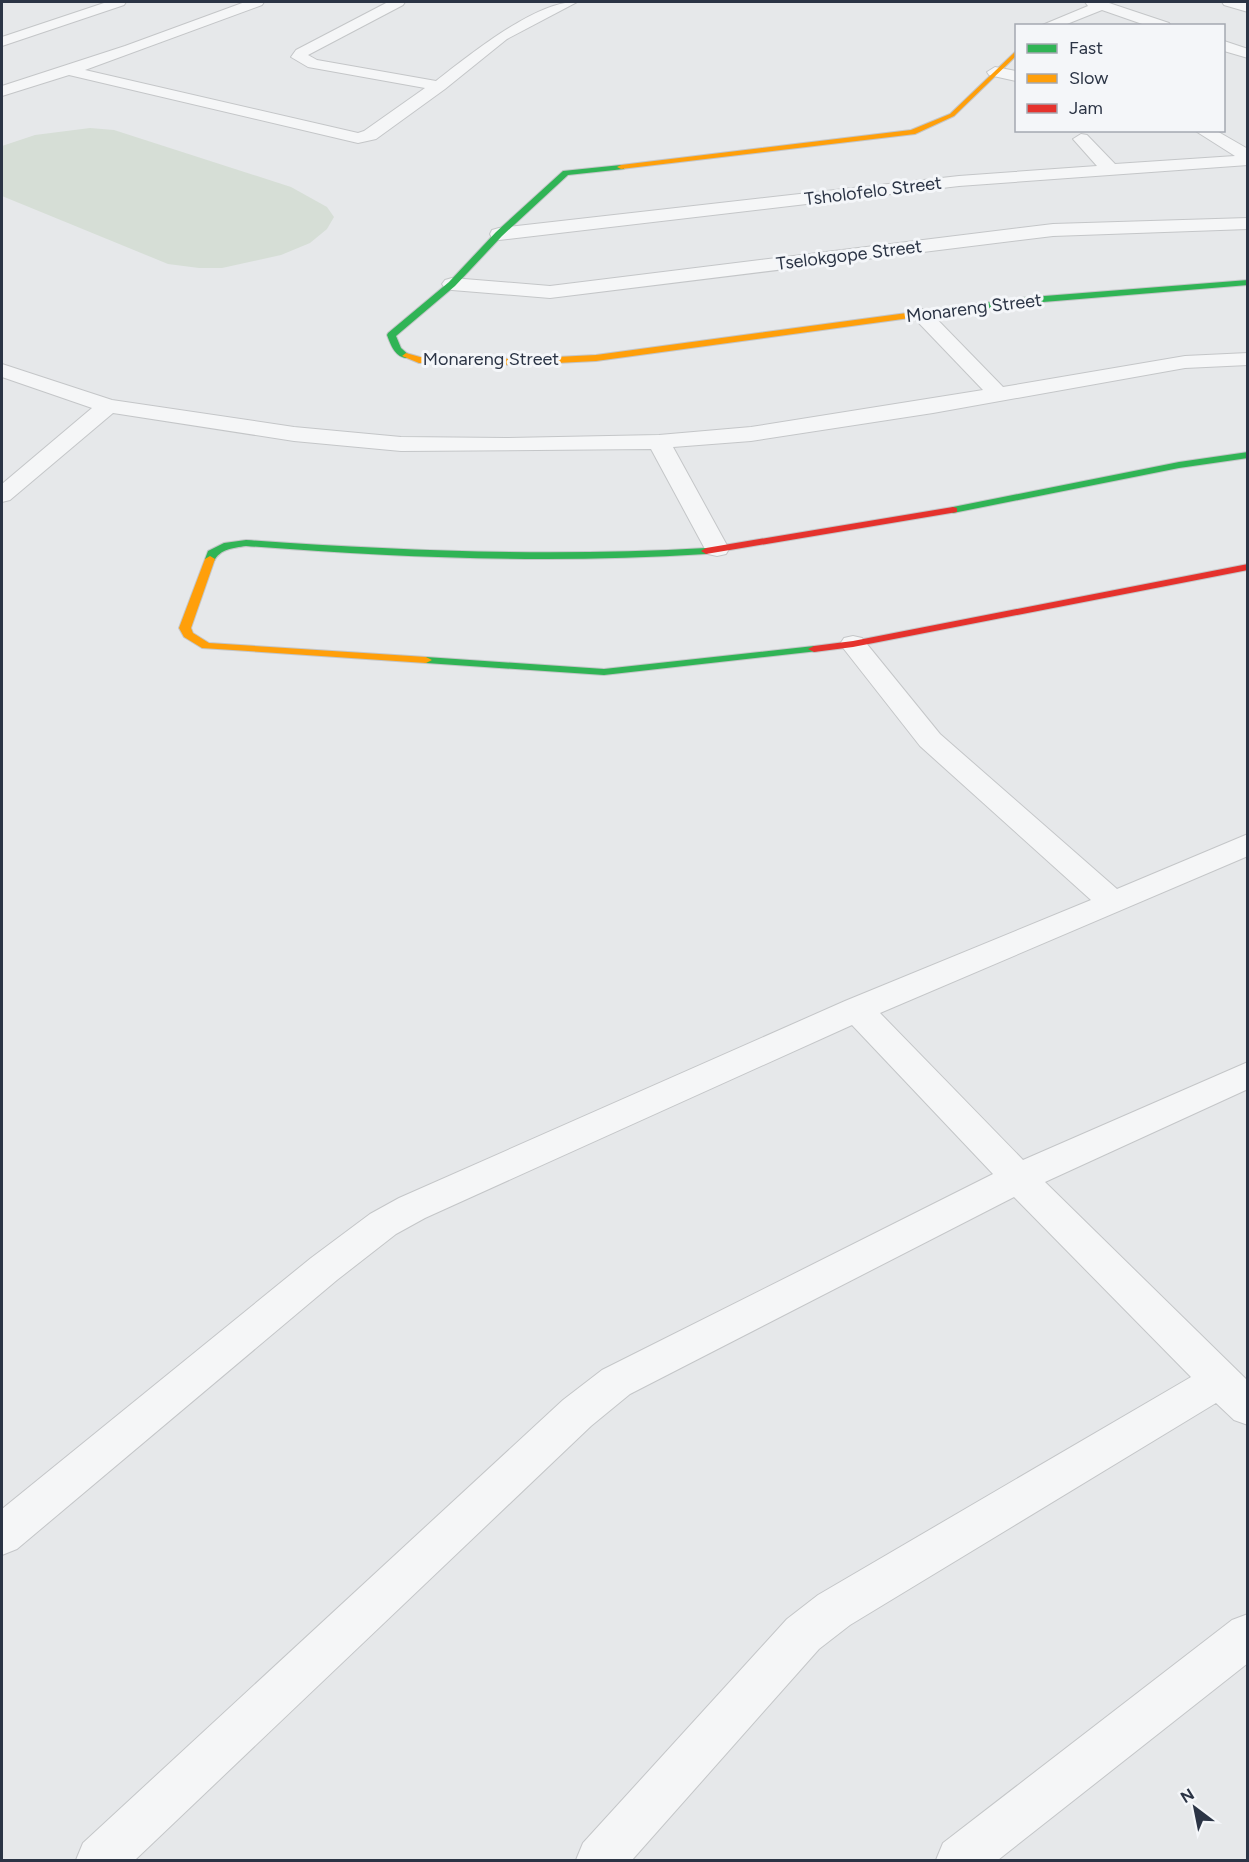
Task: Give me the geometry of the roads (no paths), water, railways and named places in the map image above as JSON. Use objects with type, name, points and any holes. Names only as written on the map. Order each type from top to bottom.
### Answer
[{"type":"street","points":[[2,42],[119,2]]},
{"type":"street","points":[[2,91],[70,71],[162,39],[256,2]]},
{"type":"street","points":[[398,2],[301,53],[299,57],[313,64],[439,86]]},
{"type":"street","points":[[70,71],[352,138],[370,135],[439,86],[502,36],[570,2]]},
{"type":"street","points":[[1229,2],[1248,8]]},
{"type":"street","points":[[1051,24],[1098,3],[1158,24]]},
{"type":"street","points":[[2,26],[29,34]]},
{"type":"street","points":[[1225,46],[1248,54]]},
{"type":"street","name":"Monareng Street","points":[[1015,55],[952,115],[912,132],[566,173],[499,234],[452,284],[391,335],[392,342],[404,355],[419,360],[506,362],[596,358],[1019,301],[1248,282]]},
{"type":"street","points":[[995,72],[1015,76]]},
{"type":"street","points":[[1205,132],[1248,158]]},
{"type":"street","points":[[1081,139],[1111,170]]},
{"type":"street","name":"Tsholofelo Street","points":[[499,234],[959,181],[1248,158]]},
{"type":"street","name":"Tselokgope Street","points":[[452,284],[550,292],[1053,230],[1248,223]]},
{"type":"street","points":[[922,315],[998,394]]},
{"type":"street","points":[[2,370],[108,406],[294,434],[401,444],[506,446],[659,442],[751,434],[933,406],[1152,367],[1248,359]]},
{"type":"street","points":[[2,495],[108,406]]},
{"type":"street","points":[[659,442],[717,549]]},
{"type":"street","points":[[1248,455],[1179,465],[915,518],[717,549],[581,556],[468,556],[372,553],[236,544],[212,553],[185,632],[206,646],[604,672],[648,669],[853,644],[1248,567]]},
{"type":"street","points":[[853,644],[930,740],[1113,903]]},
{"type":"street","points":[[2,1535],[324,1269],[383,1224],[412,1208],[857,1010],[1248,844]]},
{"type":"street","points":[[600,1860],[774,1664],[811,1628],[834,1610],[1234,1394],[1018,1178],[857,1010]]},
{"type":"street","points":[[100,1860],[595,1397],[616,1382],[1018,1178],[1246,1078]]},
{"type":"street","points":[[960,1860],[1248,1635]]}]
